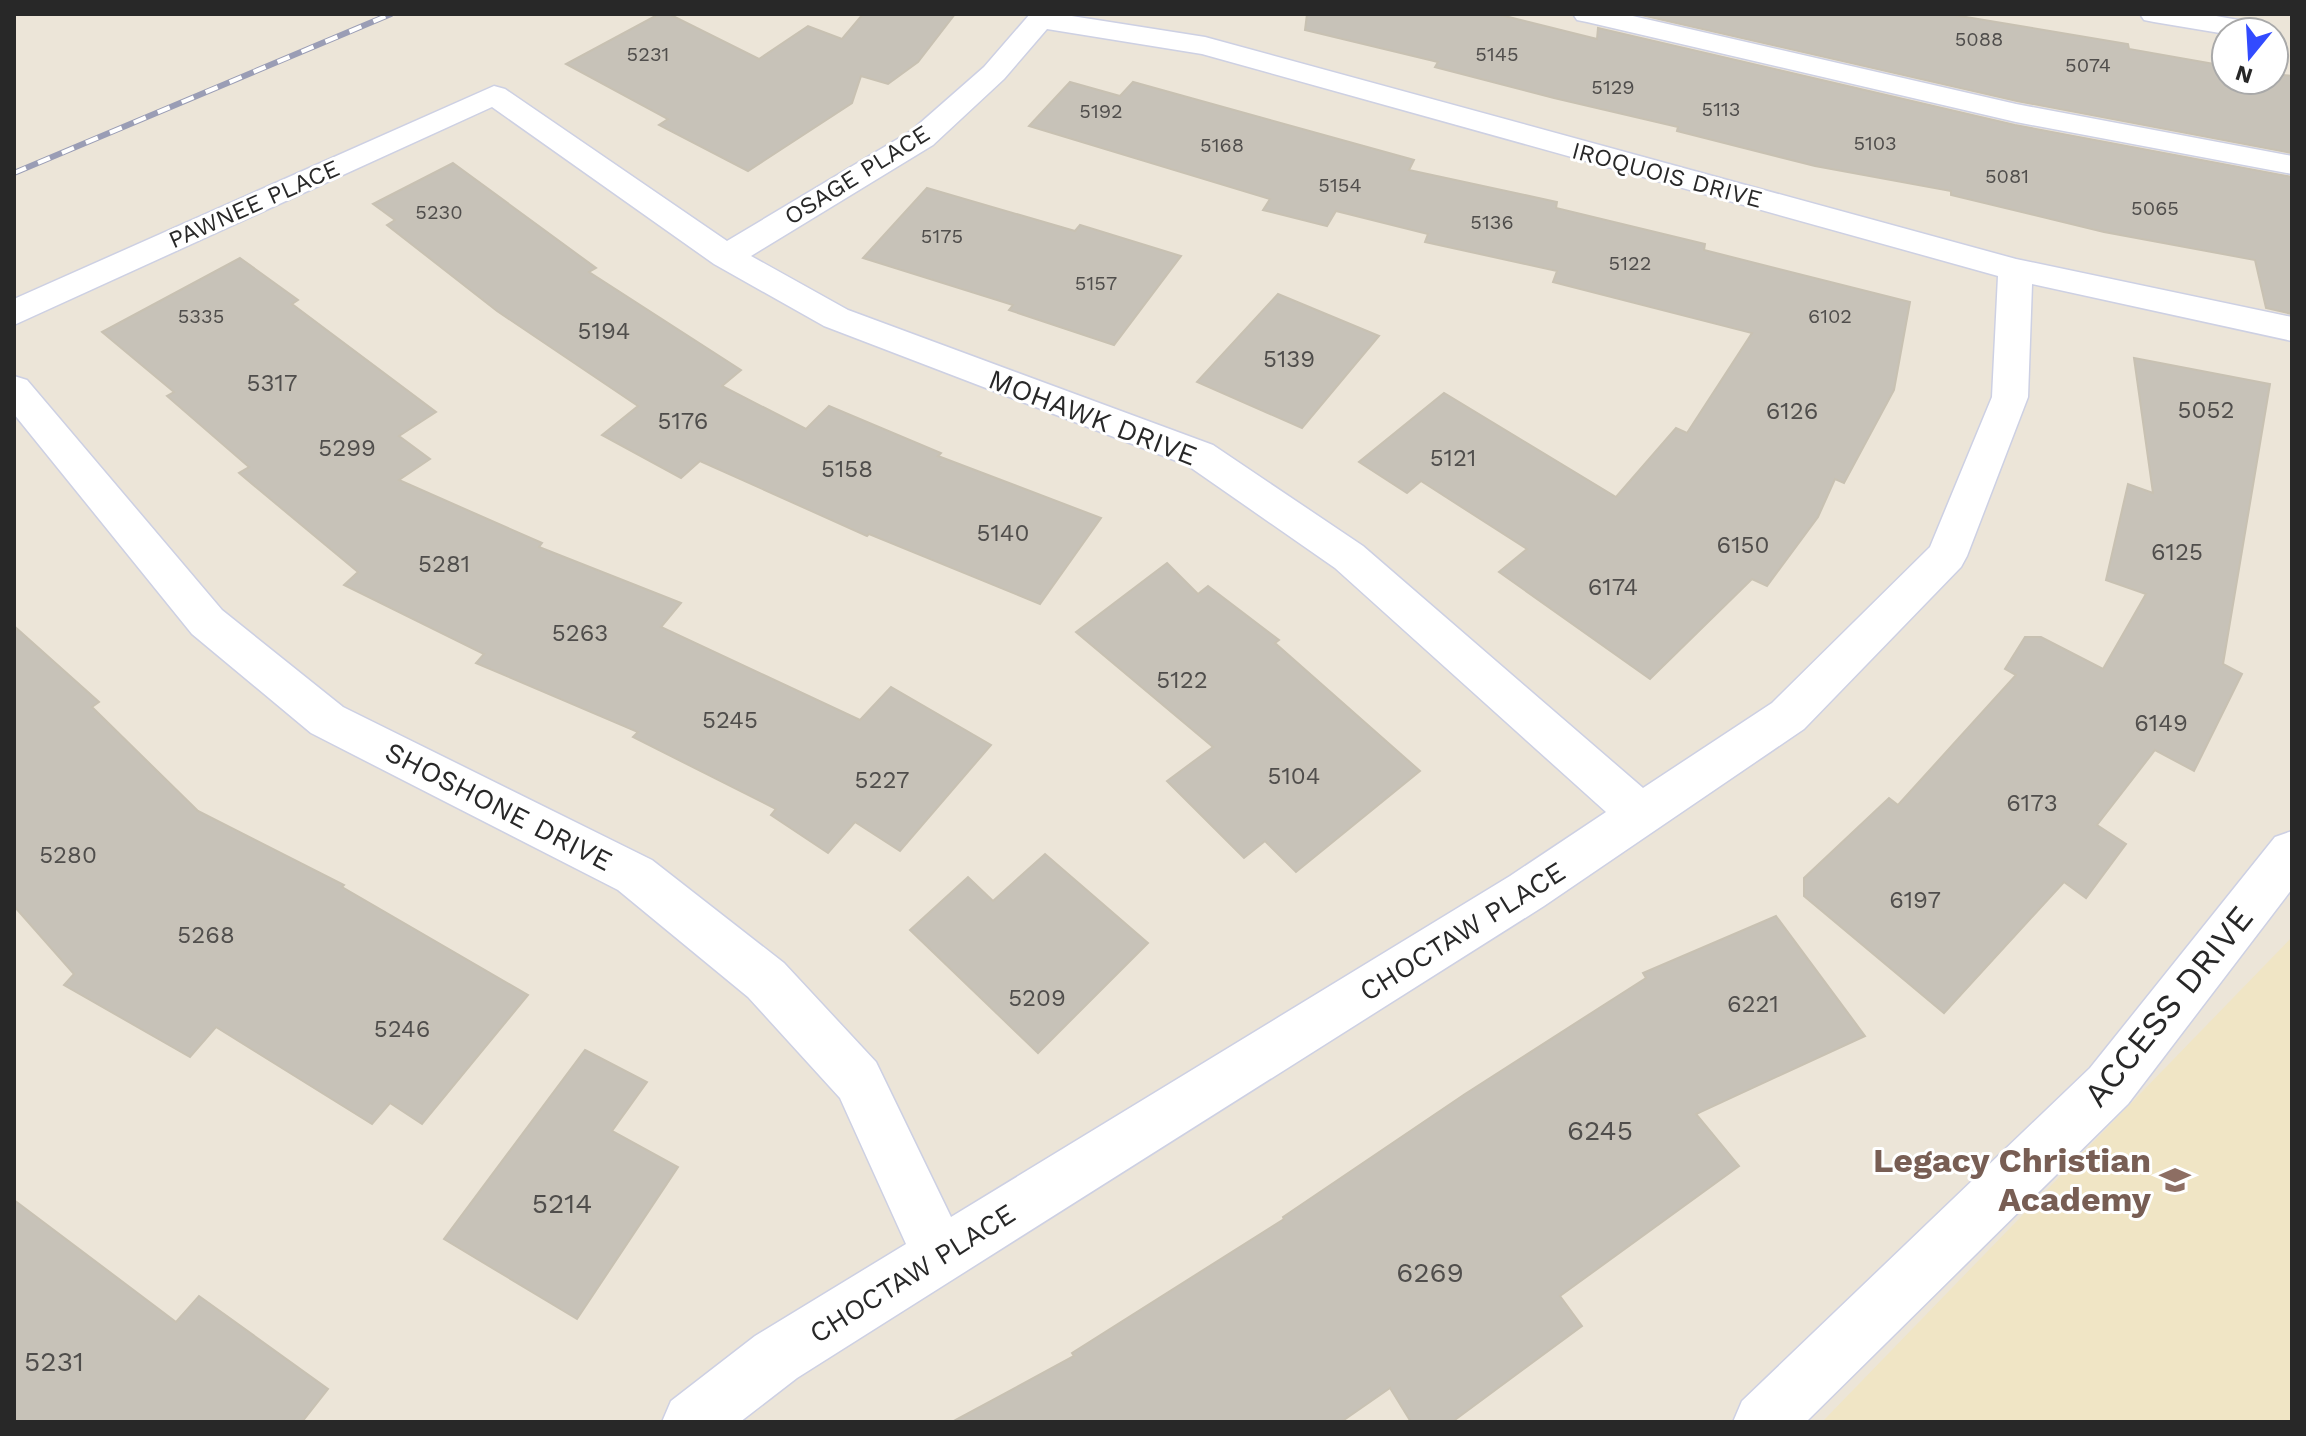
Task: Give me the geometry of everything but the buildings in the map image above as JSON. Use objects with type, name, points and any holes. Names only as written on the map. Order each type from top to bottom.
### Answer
[{"type":"street","points":[[1587,14],[2016,113],[2292,165]]},
{"type":"street","points":[[2154,14],[2210,23]]},
{"type":"street","name":"OSAGE PLACE","points":[[726,256],[922,138],[994,73],[1044,17]]},
{"type":"street","name":"IROQUOIS DRIVE","points":[[1044,17],[1205,46],[2015,270],[2292,329]]},
{"type":"street","name":"MOHAWK DRIVE","points":[[494,95],[726,256],[836,318],[1200,455],[1349,557],[1641,815]]},
{"type":"street","name":"PAWNEE PLACE","points":[[14,313],[494,95]]},
{"type":"street","name":"CHOCTAW PLACE","points":[[692,1422],[776,1357],[1514,900],[1788,716],[1947,556],[2010,397],[2015,270]]},
{"type":"street","name":"SHOSHONE DRIVE","points":[[14,389],[207,622],[327,720],[635,875],[766,980],[858,1080],[940,1256]]},
{"type":"street","name":"ACCESS DRIVE","points":[[1763,1422],[2109,1086],[2292,852]]},
{"type":"shaded area","name":"Legacy Christian Academy","points":[[2292,937],[2292,1422],[1822,1422]]},
{"type":"railway","points":[[14,173],[391,14]]},
{"type":"place","name":"Legacy Christian Academy","points":[[2175,1180]]}]
